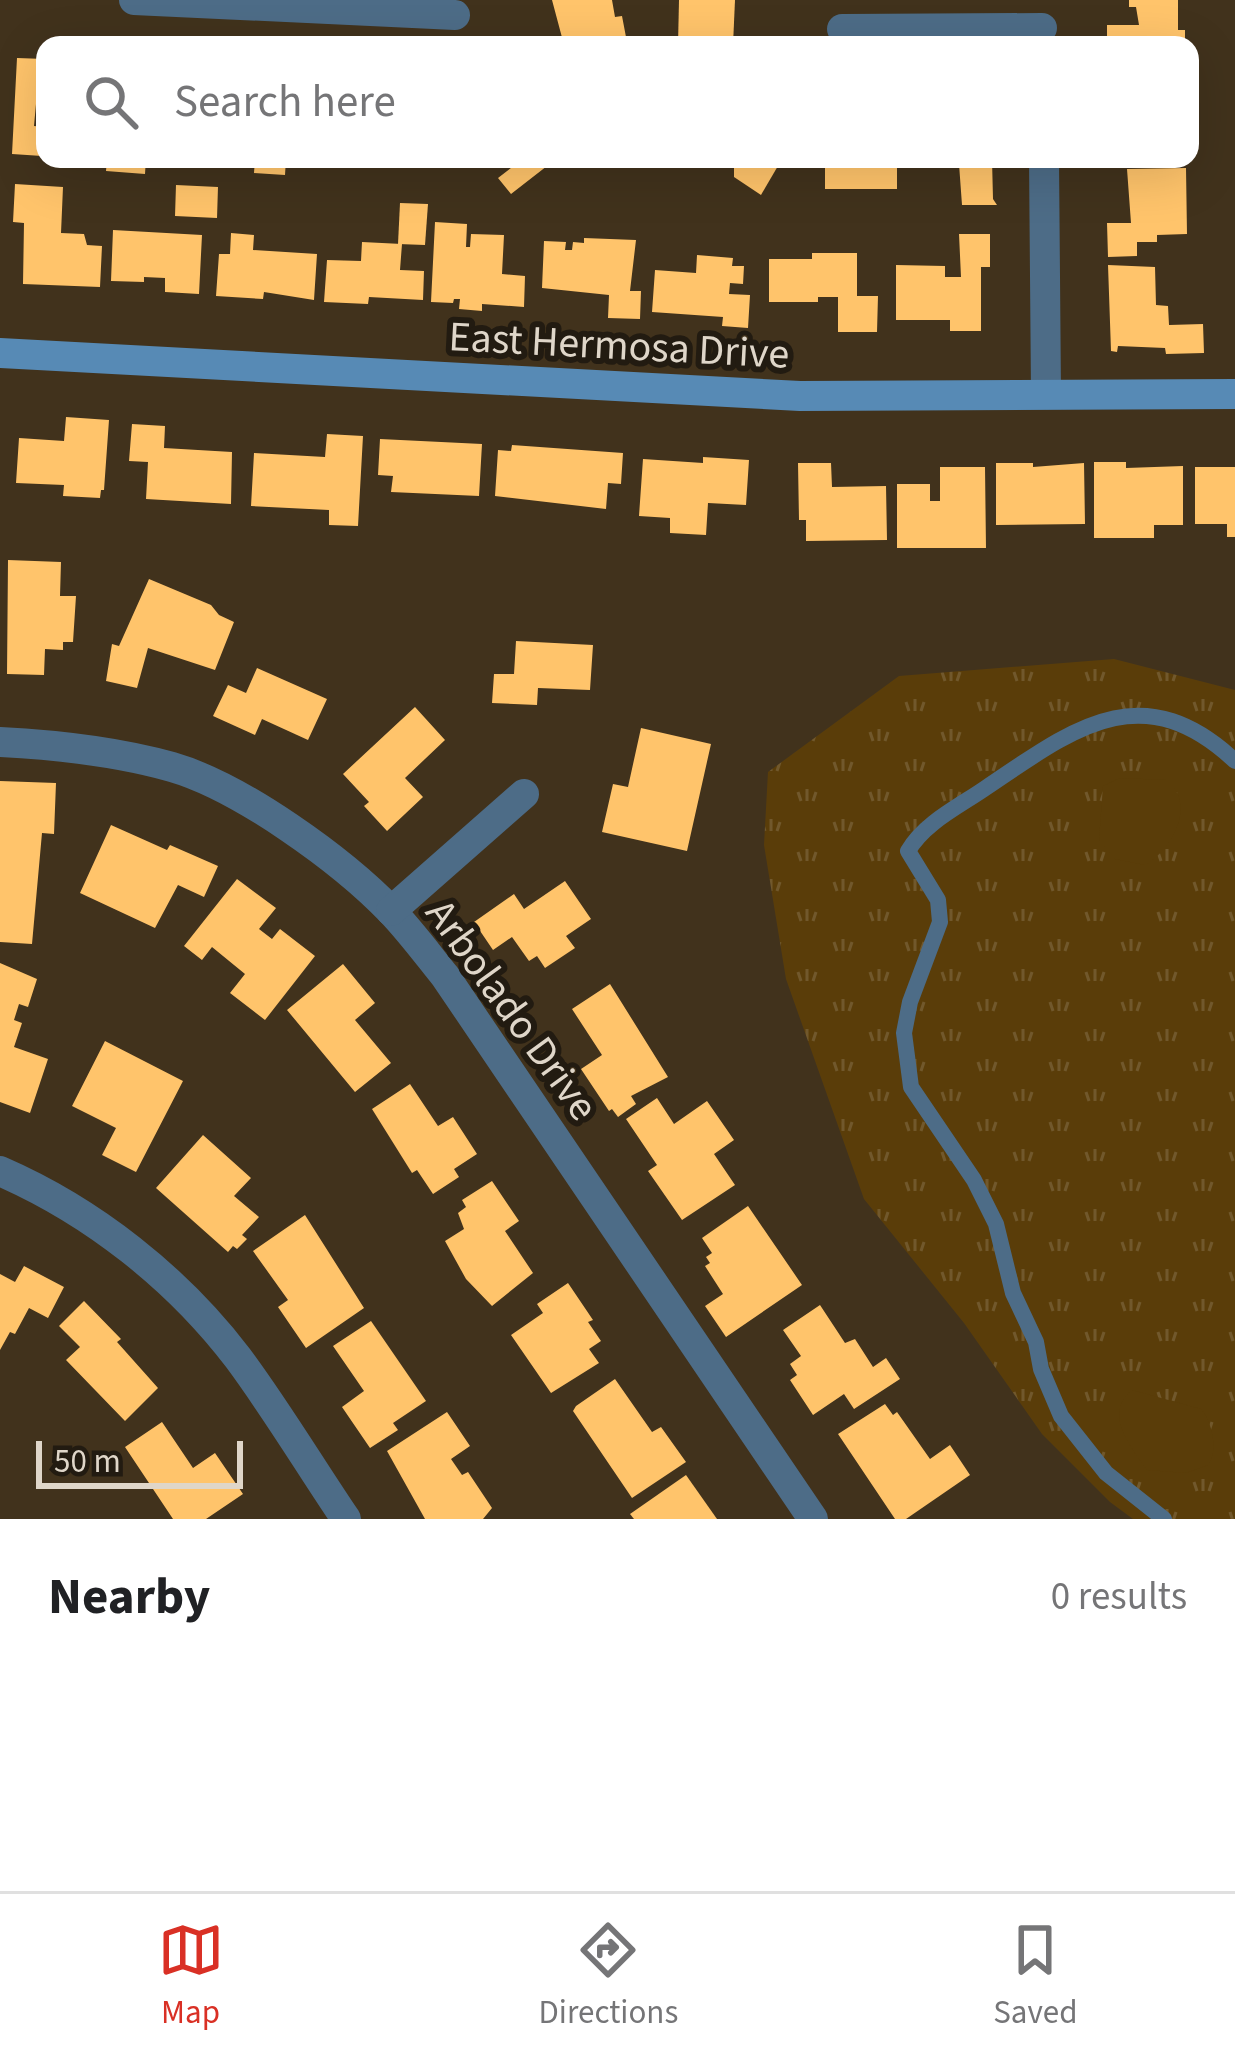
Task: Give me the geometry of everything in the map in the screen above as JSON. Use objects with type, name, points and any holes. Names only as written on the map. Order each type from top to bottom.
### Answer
[{"type":"street","points":[[134,0],[455,15]]},
{"type":"street","points":[[842,29],[1042,24]]},
{"type":"street","points":[[1044,168],[1046,393]]},
{"type":"street","name":"East Hermosa Drive","points":[[0,352],[800,396],[1235,394]]},
{"type":"street","name":"Arbolado Drive","points":[[0,742],[82,747],[196,777],[236,795],[311,844],[391,911],[445,976],[813,1519]]},
{"type":"street","points":[[391,911],[524,794]]},
{"type":"street","points":[[0,1172],[41,1190],[88,1220],[178,1289],[237,1357],[346,1519]]},
{"type":"lane","points":[[1164,1519],[1106,1473],[1061,1416],[1041,1370],[1036,1342],[1013,1293],[996,1224],[974,1180],[911,1087],[904,1033],[910,1002],[940,922],[938,900],[908,851],[925,829],[1030,755],[1105,720],[1140,714],[1161,717],[1186,725],[1235,761]]},
{"type":"green space","points":[[1114,659],[1235,690],[1235,1519],[1133,1519],[1110,1502],[1042,1434],[964,1323],[864,1199],[786,979],[764,845],[768,772],[899,676]]},
{"type":"green space","points":[[1120,778],[1166,780],[1180,801],[1172,837],[1145,865],[1115,859],[1099,840],[1103,786]]},
{"type":"green space","points":[[1132,1390],[1201,1409],[1213,1437],[1208,1465],[1186,1473],[1147,1470],[1122,1430],[1120,1409]]},
{"type":"building","points":[[552,0],[612,0],[615,17],[622,16],[626,36],[562,36]]},
{"type":"building","points":[[679,0],[735,0],[733,36],[678,36]]},
{"type":"building","points":[[1129,0],[1178,0],[1178,30],[1185,30],[1185,36],[1107,36],[1107,25],[1139,25],[1136,7],[1129,7]]},
{"type":"building","points":[[17,58],[36,59],[36,156],[12,154]]},
{"type":"building","points":[[106,168],[145,168],[145,174]]},
{"type":"building","points":[[254,168],[285,168],[285,175],[254,173]]},
{"type":"building","points":[[511,168],[544,168],[511,194],[498,178]]},
{"type":"building","points":[[734,168],[777,168],[761,195],[734,177]]},
{"type":"building","points":[[825,168],[897,168],[897,189],[825,189]]},
{"type":"building","points":[[959,168],[992,168],[997,205],[962,205]]},
{"type":"building","points":[[1186,168],[1187,234],[1157,235],[1157,242],[1137,242],[1137,256],[1108,257],[1107,223],[1131,223],[1127,169]]},
{"type":"building","points":[[15,184],[63,187],[61,233],[84,234],[87,245],[102,246],[100,287],[23,284],[24,223],[13,222]]},
{"type":"building","points":[[176,185],[218,187],[217,218],[175,216]]},
{"type":"building","points":[[400,203],[428,204],[425,245],[398,244]]},
{"type":"building","points":[[435,222],[467,224],[466,247],[470,247],[471,234],[504,235],[502,274],[525,276],[524,307],[482,304],[482,311],[459,309],[460,299],[431,302]]},
{"type":"building","points":[[113,230],[202,235],[199,294],[165,292],[165,278],[111,281]]},
{"type":"building","points":[[231,233],[254,235],[253,250],[317,254],[314,300],[264,292],[263,299],[216,296],[219,254],[230,254]]},
{"type":"building","points":[[959,234],[990,234],[990,267],[981,267],[981,331],[950,331],[950,320],[896,320],[896,265],[945,266],[945,277],[961,277]]},
{"type":"building","points":[[584,238],[636,240],[630,291],[641,291],[640,319],[608,318],[609,295],[542,288],[544,241],[566,242],[565,250],[572,250],[573,242],[584,243]]},
{"type":"building","points":[[362,242],[402,244],[400,270],[424,271],[423,300],[369,297],[368,304],[324,302],[327,260],[361,261]]},
{"type":"building","points":[[812,253],[857,253],[857,296],[878,296],[877,332],[838,332],[838,297],[769,302],[769,259],[812,259]]},
{"type":"building","points":[[697,255],[733,258],[732,266],[744,266],[743,284],[730,283],[729,294],[750,295],[748,328],[722,326],[723,317],[652,312],[655,270],[696,273]]},
{"type":"building","points":[[1108,265],[1155,267],[1156,305],[1168,306],[1169,325],[1203,324],[1204,353],[1166,354],[1165,348],[1118,346],[1117,352],[1111,351]]},
{"type":"building","points":[[66,417],[109,420],[100,498],[63,496],[64,485],[16,483],[19,438],[64,441]]},
{"type":"building","points":[[132,424],[165,426],[164,448],[232,452],[231,504],[146,499],[148,462],[129,461]]},
{"type":"building","points":[[327,434],[363,436],[358,526],[329,525],[329,510],[251,506],[254,453],[325,457]]},
{"type":"building","points":[[380,439],[482,444],[479,496],[391,492],[393,476],[378,475]]},
{"type":"building","points":[[512,445],[623,453],[621,484],[608,483],[606,509],[495,496],[498,450],[511,451]]},
{"type":"building","points":[[703,457],[749,460],[746,505],[708,503],[706,535],[670,533],[670,518],[639,516],[643,459],[703,463]]},
{"type":"building","points":[[1094,462],[1126,462],[1126,468],[1183,466],[1183,525],[1154,525],[1154,538],[1094,538]]},
{"type":"building","points":[[798,463],[831,463],[832,487],[886,486],[887,540],[806,541],[806,520],[799,520]]},
{"type":"building","points":[[996,463],[1033,463],[1033,467],[1084,463],[1085,524],[996,525]]},
{"type":"building","points":[[940,467],[985,467],[986,548],[897,548],[897,484],[930,484],[930,501],[940,501]]},
{"type":"building","points":[[1195,467],[1235,467],[1235,537],[1227,537],[1227,524],[1195,524]]},
{"type":"building","points":[[8,560],[61,562],[60,596],[76,596],[73,642],[63,642],[63,650],[45,649],[44,675],[7,674]]},
{"type":"building","points":[[149,579],[211,605],[234,622],[215,670],[148,648],[137,688],[106,681],[112,644],[119,646]]},
{"type":"building","points":[[516,641],[593,645],[590,690],[538,688],[537,705],[492,703],[494,674],[514,674]]},
{"type":"building","points":[[257,668],[327,699],[308,740],[262,719],[255,735],[213,716],[228,685],[246,693]]},
{"type":"building","points":[[415,707],[445,740],[405,778],[423,797],[387,831],[343,774]]},
{"type":"building","points":[[641,728],[711,744],[687,851],[602,832],[613,784],[628,787]]},
{"type":"building","points":[[0,781],[56,783],[54,834],[42,833],[32,944],[0,942]]},
{"type":"building","points":[[111,825],[218,866],[204,897],[178,885],[155,928],[80,893]]},
{"type":"building","points":[[237,879],[276,908],[259,929],[272,939],[280,929],[315,956],[265,1020],[230,993],[245,974],[212,947],[202,960],[184,946]]},
{"type":"building","points":[[565,881],[591,919],[566,936],[575,948],[545,968],[537,956],[529,961],[512,937],[493,950],[474,922],[514,894],[524,909]]},
{"type":"building","points":[[0,963],[37,979],[28,1007],[19,1004],[14,1020],[22,1023],[14,1047],[48,1059],[30,1113],[0,1102]]},
{"type":"building","points":[[343,964],[375,1003],[355,1020],[391,1063],[355,1092],[287,1010]]},
{"type":"building","points":[[610,984],[668,1077],[631,1096],[636,1104],[618,1117],[581,1069],[602,1055],[572,1009]]},
{"type":"building","points":[[105,1041],[183,1081],[136,1172],[102,1155],[116,1128],[72,1106]]},
{"type":"building","points":[[410,1084],[438,1126],[453,1117],[477,1154],[454,1169],[459,1177],[433,1194],[417,1170],[412,1173],[372,1109]]},
{"type":"building","points":[[657,1098],[674,1124],[707,1101],[734,1140],[714,1154],[735,1185],[682,1220],[648,1171],[657,1165],[626,1119]]},
{"type":"building","points":[[203,1135],[251,1178],[234,1196],[259,1217],[242,1235],[247,1239],[228,1252],[156,1188]]},
{"type":"building","points":[[492,1181],[519,1221],[505,1231],[533,1273],[492,1306],[466,1279],[445,1241],[464,1229],[458,1213],[466,1207],[462,1200]]},
{"type":"building","points":[[748,1206],[802,1285],[726,1337],[705,1306],[723,1294],[705,1266],[712,1253],[702,1238]]},
{"type":"building","points":[[305,1215],[364,1308],[306,1348],[278,1307],[288,1300],[253,1251]]},
{"type":"building","points":[[24,1266],[64,1287],[48,1318],[29,1308],[0,1350],[0,1274],[15,1282]]},
{"type":"building","points":[[568,1283],[593,1320],[588,1322],[601,1341],[589,1349],[599,1363],[551,1393],[511,1335],[543,1313],[537,1304]]},
{"type":"building","points":[[84,1301],[158,1388],[125,1421],[66,1360],[80,1347],[59,1326]]},
{"type":"building","points":[[820,1305],[845,1343],[855,1339],[873,1367],[886,1358],[900,1379],[854,1409],[844,1394],[813,1415],[790,1380],[797,1375],[790,1364],[801,1356],[783,1330]]},
{"type":"building","points":[[371,1321],[426,1401],[393,1423],[398,1430],[370,1448],[342,1407],[364,1391],[333,1346]]},
{"type":"building","points":[[615,1379],[652,1432],[661,1427],[686,1462],[632,1498],[573,1411]]},
{"type":"building","points":[[885,1404],[893,1415],[897,1412],[930,1459],[950,1445],[970,1475],[906,1519],[895,1519],[838,1434]]},
{"type":"building","points":[[447,1412],[470,1446],[451,1459],[462,1475],[468,1472],[492,1508],[483,1519],[425,1519],[387,1451]]},
{"type":"building","points":[[162,1422],[193,1468],[215,1453],[243,1494],[206,1519],[173,1519],[125,1447]]},
{"type":"building","points":[[686,1475],[717,1519],[634,1519],[630,1514]]}]
